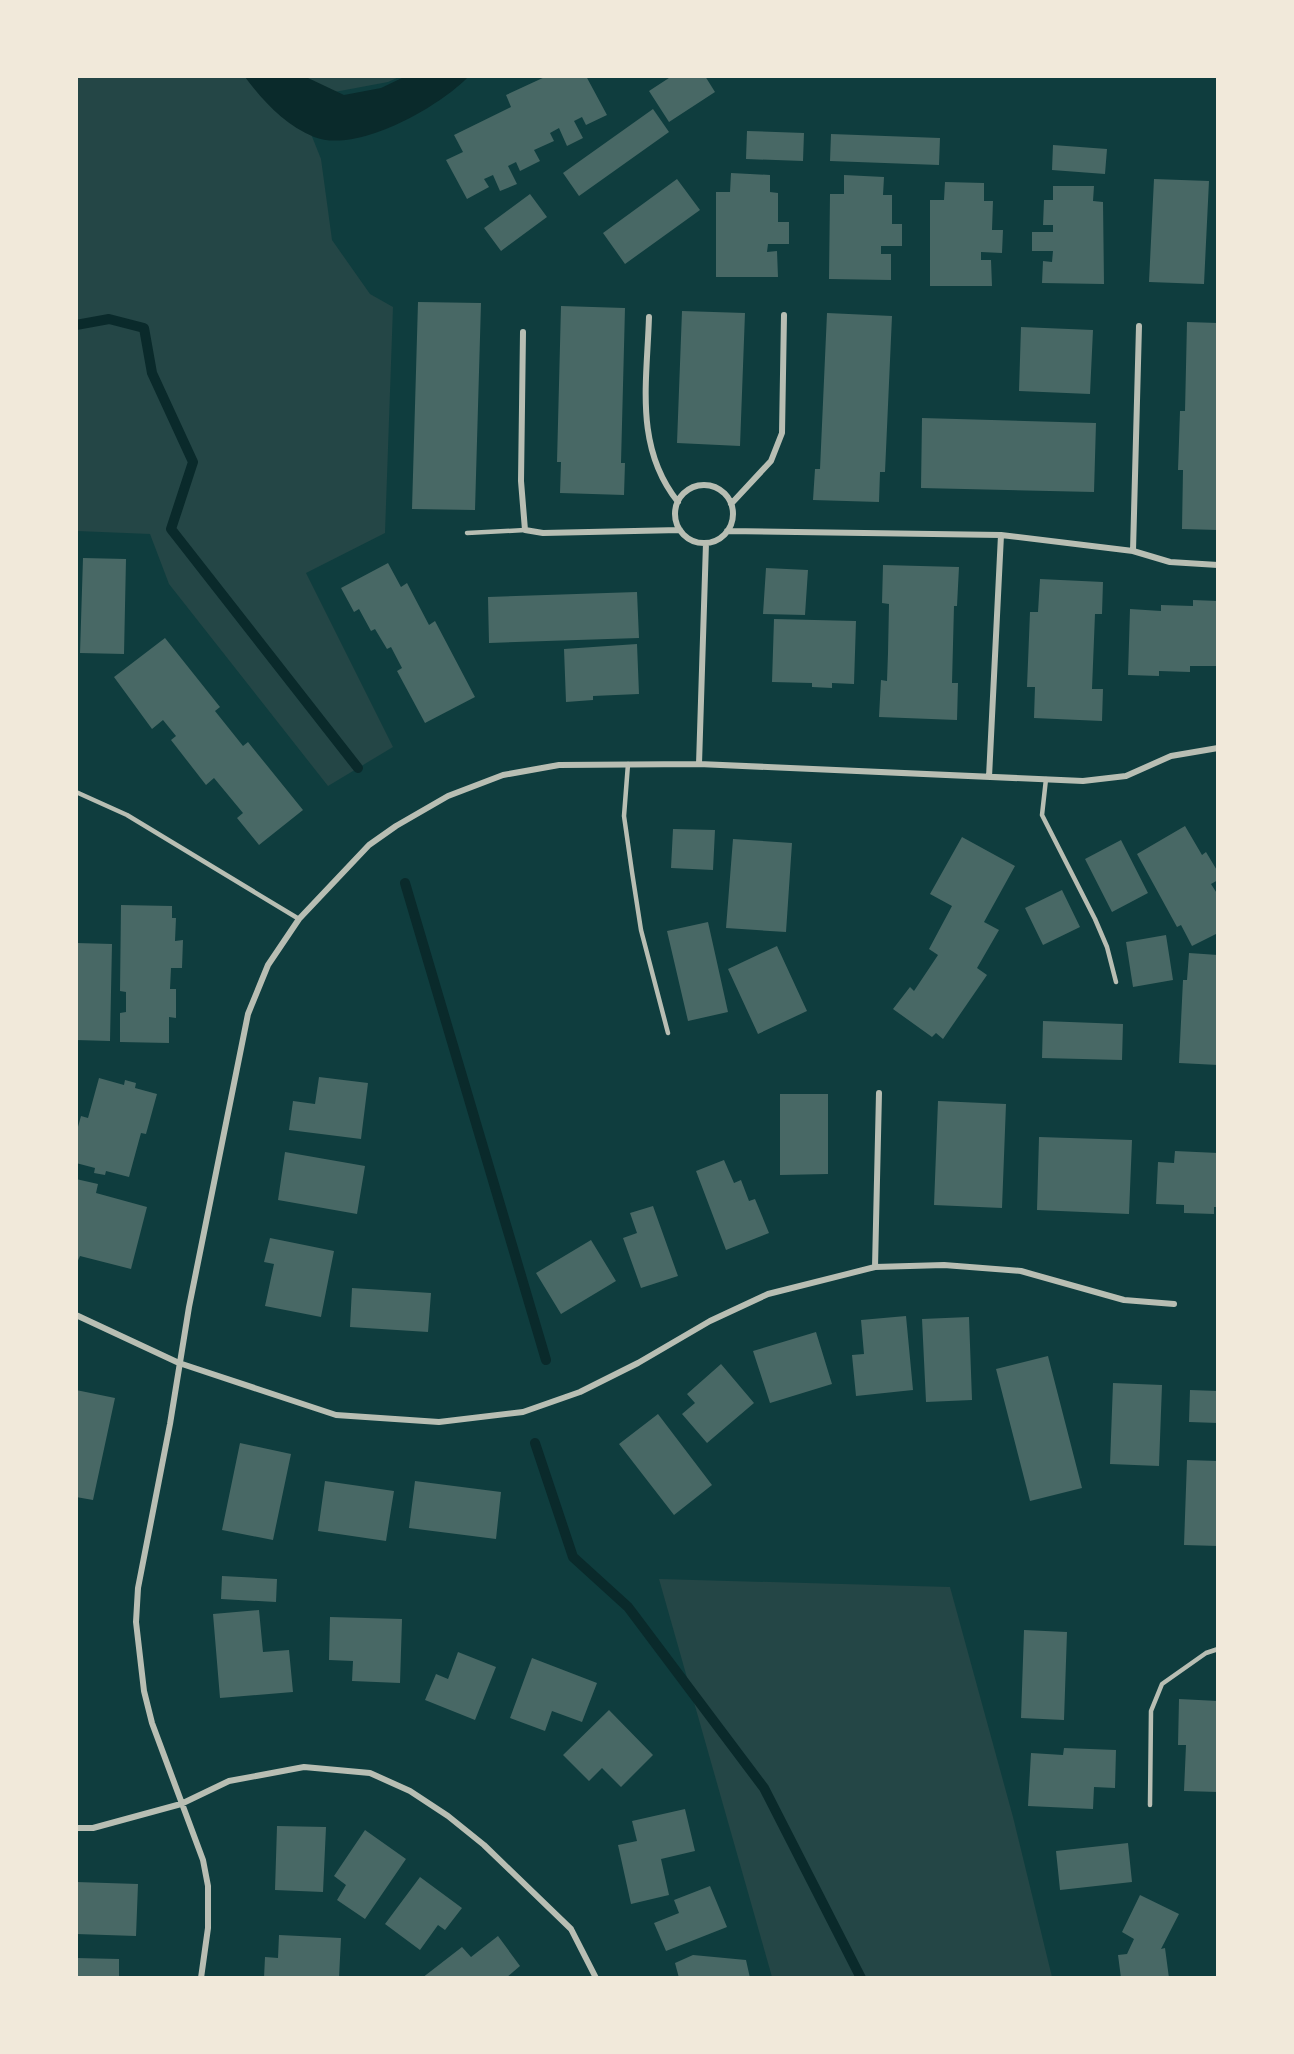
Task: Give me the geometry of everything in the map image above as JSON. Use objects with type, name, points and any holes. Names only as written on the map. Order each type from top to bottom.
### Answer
[{"type":"street","points":[[731,504],[771,461],[782,432],[784,315]]},
{"type":"street","points":[[649,317],[646,407],[650,451],[657,471],[678,502]]},
{"type":"street","points":[[1133,551],[1140,326]]},
{"type":"street","points":[[522,332],[521,481],[525,530],[543,533],[680,530]]},
{"type":"street","points":[[703,485],[720,490],[731,504],[733,515],[728,531],[719,539],[706,543],[694,542],[680,530],[675,517],[678,502],[686,491],[703,485]]},
{"type":"street","points":[[728,531],[1001,535],[1133,551],[1170,562],[1218,565]]},
{"type":"street","points":[[989,777],[1001,535]]},
{"type":"street","points":[[699,764],[706,543]]},
{"type":"street","points":[[201,1977],[208,1928],[208,1886],[203,1860],[152,1723],[144,1691],[136,1622],[143,1556],[248,1014],[268,964],[299,919],[369,845],[396,826],[448,796],[503,775],[559,765],[699,764],[989,777],[1109,779],[1126,776],[1171,756],[1218,748]]},
{"type":"street","points":[[875,1267],[879,1093]]},
{"type":"street","points":[[76,1315],[179,1363],[336,1415],[439,1422],[523,1412],[580,1392],[638,1363],[710,1321],[768,1294],[875,1267],[944,1265],[1021,1271],[1124,1300],[1174,1304]]},
{"type":"street","points":[[76,1828],[93,1828],[181,1804],[229,1781],[304,1767],[370,1773],[410,1791],[448,1816],[484,1845],[571,1929],[596,1977]]},
{"type":"lane","points":[[467,533],[525,530]]},
{"type":"lane","points":[[628,764],[624,816],[632,872],[641,930],[668,1033]]},
{"type":"lane","points":[[1046,779],[1042,815],[1095,919],[1107,947],[1116,982]]},
{"type":"lane","points":[[76,792],[127,815],[299,919]]},
{"type":"lane","points":[[1150,1805],[1151,1711],[1162,1684],[1206,1653],[1218,1649]]},
{"type":"shaded area","points":[[77,77],[399,77],[388,82],[297,99],[321,159],[332,240],[370,294],[393,307],[385,533],[306,573],[393,747],[328,786],[169,584],[150,534],[77,531]]},
{"type":"shaded area","points":[[245,77],[306,77],[344,95],[381,88],[404,77],[468,77],[438,101],[396,125],[352,139],[332,141],[303,132],[284,119],[259,95]]},
{"type":"shaded area","points":[[659,1579],[950,1587],[1013,1817],[1052,1977],[772,1977]]},
{"type":"building","points":[[547,76],[586,76],[607,115],[586,125],[582,117],[574,121],[583,138],[567,146],[559,128],[550,133],[554,141],[534,150],[540,161],[520,171],[516,162],[508,166],[517,184],[500,191],[493,175],[484,179],[489,187],[467,199],[446,160],[463,152],[454,135],[511,107],[506,95]]},
{"type":"building","points":[[672,76],[705,76],[715,92],[669,122],[649,91]]},
{"type":"building","points":[[653,109],[669,132],[579,196],[563,173]]},
{"type":"building","points":[[747,131],[804,133],[803,161],[746,159]]},
{"type":"building","points":[[831,134],[940,138],[939,165],[830,161]]},
{"type":"building","points":[[1053,145],[1107,149],[1105,174],[1052,170]]},
{"type":"building","points":[[731,173],[770,175],[770,192],[778,193],[778,222],[789,222],[789,244],[768,244],[767,252],[777,251],[778,277],[716,277],[716,192],[730,192]]},
{"type":"building","points":[[844,175],[884,177],[883,195],[892,195],[892,224],[902,224],[902,246],[881,246],[881,254],[891,254],[891,280],[829,279],[830,194],[844,194]]},
{"type":"building","points":[[677,179],[700,210],[625,264],[603,233]]},
{"type":"building","points":[[1154,179],[1209,181],[1204,284],[1149,282]]},
{"type":"building","points":[[945,182],[984,183],[984,201],[993,201],[992,230],[1003,230],[1002,253],[981,252],[981,260],[991,260],[992,286],[930,286],[930,200],[944,200]]},
{"type":"building","points":[[1053,186],[1094,186],[1093,201],[1103,202],[1104,284],[1042,283],[1043,261],[1052,262],[1053,251],[1032,251],[1032,232],[1053,232],[1053,225],[1043,225],[1044,200],[1053,200]]},
{"type":"building","points":[[530,194],[547,217],[501,251],[484,228]]},
{"type":"building","points":[[418,302],[481,303],[475,510],[412,509]]},
{"type":"building","points":[[561,306],[625,308],[621,463],[625,463],[624,495],[560,493],[561,462],[557,462]]},
{"type":"building","points":[[682,311],[745,313],[740,446],[677,443]]},
{"type":"building","points":[[827,313],[892,316],[885,472],[880,472],[879,502],[813,500],[815,469],[820,469]]},
{"type":"building","points":[[1187,322],[1218,323],[1218,530],[1182,529],[1183,470],[1178,470],[1180,411],[1185,411]]},
{"type":"building","points":[[1021,327],[1093,330],[1090,394],[1019,391]]},
{"type":"building","points":[[922,418],[1096,423],[1094,492],[921,488]]},
{"type":"building","points":[[83,558],[126,559],[124,654],[80,653]]},
{"type":"building","points":[[388,563],[401,587],[407,583],[429,625],[435,621],[475,697],[425,723],[397,671],[402,668],[391,647],[387,649],[375,629],[371,631],[359,609],[354,612],[341,588]]},
{"type":"building","points":[[883,565],[959,567],[957,606],[954,606],[952,683],[958,683],[957,720],[879,717],[881,680],[887,681],[888,653],[889,604],[882,603]]},
{"type":"building","points":[[766,568],[808,570],[805,615],[763,614]]},
{"type":"building","points":[[1040,579],[1103,582],[1102,614],[1095,614],[1092,689],[1103,689],[1102,721],[1034,718],[1035,687],[1027,687],[1030,612],[1038,612]]},
{"type":"building","points":[[637,592],[639,638],[489,643],[488,597]]},
{"type":"building","points":[[1193,600],[1218,601],[1218,666],[1190,666],[1190,672],[1159,671],[1159,676],[1128,675],[1130,609],[1161,611],[1161,605],[1193,606]]},
{"type":"building","points":[[774,619],[856,621],[854,684],[832,683],[832,688],[812,687],[812,683],[772,682]]},
{"type":"building","points":[[165,638],[220,707],[215,711],[243,746],[248,742],[303,810],[259,845],[237,818],[243,813],[214,778],[206,785],[171,740],[176,736],[163,720],[152,729],[114,677]]},
{"type":"building","points":[[637,644],[639,694],[593,696],[593,700],[566,702],[564,649]]},
{"type":"building","points":[[1185,826],[1202,855],[1206,852],[1218,872],[1218,880],[1211,884],[1218,895],[1218,933],[1192,946],[1181,925],[1177,927],[1137,854]]},
{"type":"building","points":[[673,829],[715,830],[713,870],[671,868]]},
{"type":"building","points":[[962,837],[1015,866],[984,922],[999,930],[977,968],[987,975],[943,1039],[936,1033],[932,1037],[893,1009],[910,987],[914,991],[938,955],[929,949],[952,906],[930,894]]},
{"type":"building","points":[[733,839],[792,843],[786,932],[726,928]]},
{"type":"building","points":[[1121,840],[1148,893],[1112,912],[1085,859]]},
{"type":"building","points":[[1062,890],[1080,927],[1043,945],[1025,908]]},
{"type":"building","points":[[121,905],[172,906],[172,918],[176,918],[175,941],[183,940],[182,968],[171,968],[170,989],[176,989],[176,1018],[169,1017],[169,1043],[120,1042],[120,1013],[126,1012],[126,992],[120,991]]},
{"type":"building","points":[[708,922],[728,1012],[688,1021],[667,931]]},
{"type":"building","points":[[1166,935],[1173,980],[1133,987],[1126,942]]},
{"type":"building","points":[[76,943],[112,944],[110,1041],[76,1040]]},
{"type":"building","points":[[777,946],[807,1011],[758,1034],[728,969]]},
{"type":"building","points":[[1189,953],[1218,955],[1218,1065],[1179,1063],[1183,980],[1187,980]]},
{"type":"building","points":[[1043,1021],[1123,1024],[1122,1060],[1042,1058]]},
{"type":"building","points":[[319,1077],[368,1083],[361,1139],[289,1130],[293,1101],[315,1104]]},
{"type":"building","points":[[99,1078],[124,1085],[125,1080],[136,1083],[135,1088],[157,1094],[146,1134],[141,1133],[129,1177],[106,1171],[105,1175],[94,1173],[95,1168],[76,1163],[76,1134],[81,1116],[88,1118]]},
{"type":"building","points":[[780,1094],[828,1094],[828,1174],[780,1175]]},
{"type":"building","points":[[938,1101],[1006,1104],[1002,1208],[934,1205]]},
{"type":"building","points":[[1039,1137],[1132,1140],[1129,1214],[1037,1210]]},
{"type":"building","points":[[1175,1151],[1218,1153],[1218,1207],[1214,1207],[1214,1214],[1184,1213],[1184,1205],[1156,1204],[1158,1162],[1174,1163]]},
{"type":"building","points":[[285,1152],[365,1166],[357,1214],[278,1200]]},
{"type":"building","points":[[724,1160],[734,1183],[741,1180],[749,1201],[755,1199],[769,1233],[726,1250],[696,1171]]},
{"type":"building","points":[[76,1179],[98,1184],[96,1193],[147,1207],[131,1269],[80,1256],[76,1265]]},
{"type":"building","points":[[653,1206],[678,1276],[641,1288],[623,1238],[637,1233],[630,1213]]},
{"type":"building","points":[[270,1238],[334,1251],[321,1317],[265,1306],[274,1264],[264,1262]]},
{"type":"building","points":[[591,1240],[616,1281],[561,1314],[536,1273]]},
{"type":"building","points":[[352,1288],[431,1293],[428,1332],[350,1327]]},
{"type":"building","points":[[906,1316],[913,1390],[856,1396],[852,1355],[864,1354],[861,1320]]},
{"type":"building","points":[[969,1317],[972,1400],[926,1402],[922,1319]]},
{"type":"building","points":[[816,1332],[832,1384],[770,1403],[753,1351]]},
{"type":"building","points":[[1048,1356],[1082,1488],[1030,1501],[996,1369]]},
{"type":"building","points":[[721,1364],[754,1403],[707,1443],[682,1414],[695,1403],[687,1394]]},
{"type":"building","points":[[1113,1383],[1162,1385],[1159,1466],[1110,1464]]},
{"type":"building","points":[[76,1390],[115,1398],[93,1500],[76,1497]]},
{"type":"building","points":[[1190,1390],[1218,1391],[1218,1423],[1189,1422]]},
{"type":"building","points":[[658,1414],[712,1485],[674,1515],[619,1444]]},
{"type":"building","points":[[240,1443],[291,1454],[273,1540],[222,1530]]},
{"type":"building","points":[[1187,1460],[1218,1461],[1218,1546],[1184,1545]]},
{"type":"building","points":[[325,1481],[394,1491],[386,1541],[318,1531]]},
{"type":"building","points":[[415,1481],[501,1492],[496,1539],[409,1528]]},
{"type":"building","points":[[222,1576],[277,1579],[276,1602],[221,1599]]},
{"type":"building","points":[[259,1610],[263,1652],[289,1650],[293,1692],[220,1698],[213,1614]]},
{"type":"building","points":[[330,1617],[402,1619],[400,1683],[352,1681],[353,1661],[329,1660]]},
{"type":"building","points":[[1024,1630],[1067,1632],[1064,1720],[1021,1718]]},
{"type":"building","points":[[458,1652],[496,1667],[475,1720],[425,1700],[436,1674],[448,1679]]},
{"type":"building","points":[[532,1658],[597,1683],[582,1722],[552,1711],[545,1731],[510,1718]]},
{"type":"building","points":[[1179,1699],[1218,1701],[1218,1792],[1184,1791],[1186,1745],[1178,1745]]},
{"type":"building","points":[[609,1710],[653,1755],[621,1787],[602,1768],[589,1781],[563,1755]]},
{"type":"building","points":[[1064,1748],[1116,1750],[1115,1788],[1094,1787],[1093,1809],[1028,1806],[1031,1753],[1063,1755]]},
{"type":"building","points":[[685,1809],[695,1851],[661,1859],[669,1895],[631,1904],[618,1845],[637,1841],[632,1821]]},
{"type":"building","points":[[277,1826],[326,1827],[323,1892],[275,1890]]},
{"type":"building","points":[[365,1830],[406,1859],[365,1919],[337,1900],[346,1885],[334,1876]]},
{"type":"building","points":[[1128,1843],[1132,1882],[1060,1890],[1056,1851]]},
{"type":"building","points":[[420,1877],[462,1908],[445,1930],[438,1925],[420,1950],[385,1924]]},
{"type":"building","points":[[76,1882],[138,1884],[136,1936],[76,1934]]},
{"type":"building","points":[[710,1886],[727,1927],[666,1951],[654,1923],[679,1913],[674,1900]]},
{"type":"building","points":[[1140,1895],[1179,1914],[1161,1949],[1165,1948],[1169,1978],[1121,1978],[1118,1955],[1127,1954],[1134,1939],[1122,1932]]},
{"type":"building","points":[[279,1935],[341,1938],[339,1978],[264,1978],[265,1957],[278,1958]]},
{"type":"building","points":[[498,1936],[520,1966],[506,1978],[422,1978],[462,1947],[471,1957]]},
{"type":"building","points":[[693,1955],[746,1960],[750,1978],[679,1978],[675,1963]]},
{"type":"building","points":[[76,1958],[119,1959],[119,1978],[76,1978]]},
{"type":"waterway","points":[[76,325],[109,319],[144,328],[152,373],[193,462],[171,529],[358,768]]},
{"type":"waterway","points":[[405,883],[546,1360]]},
{"type":"waterway","points":[[535,1443],[573,1557],[628,1607],[764,1788],[861,1978]]}]
